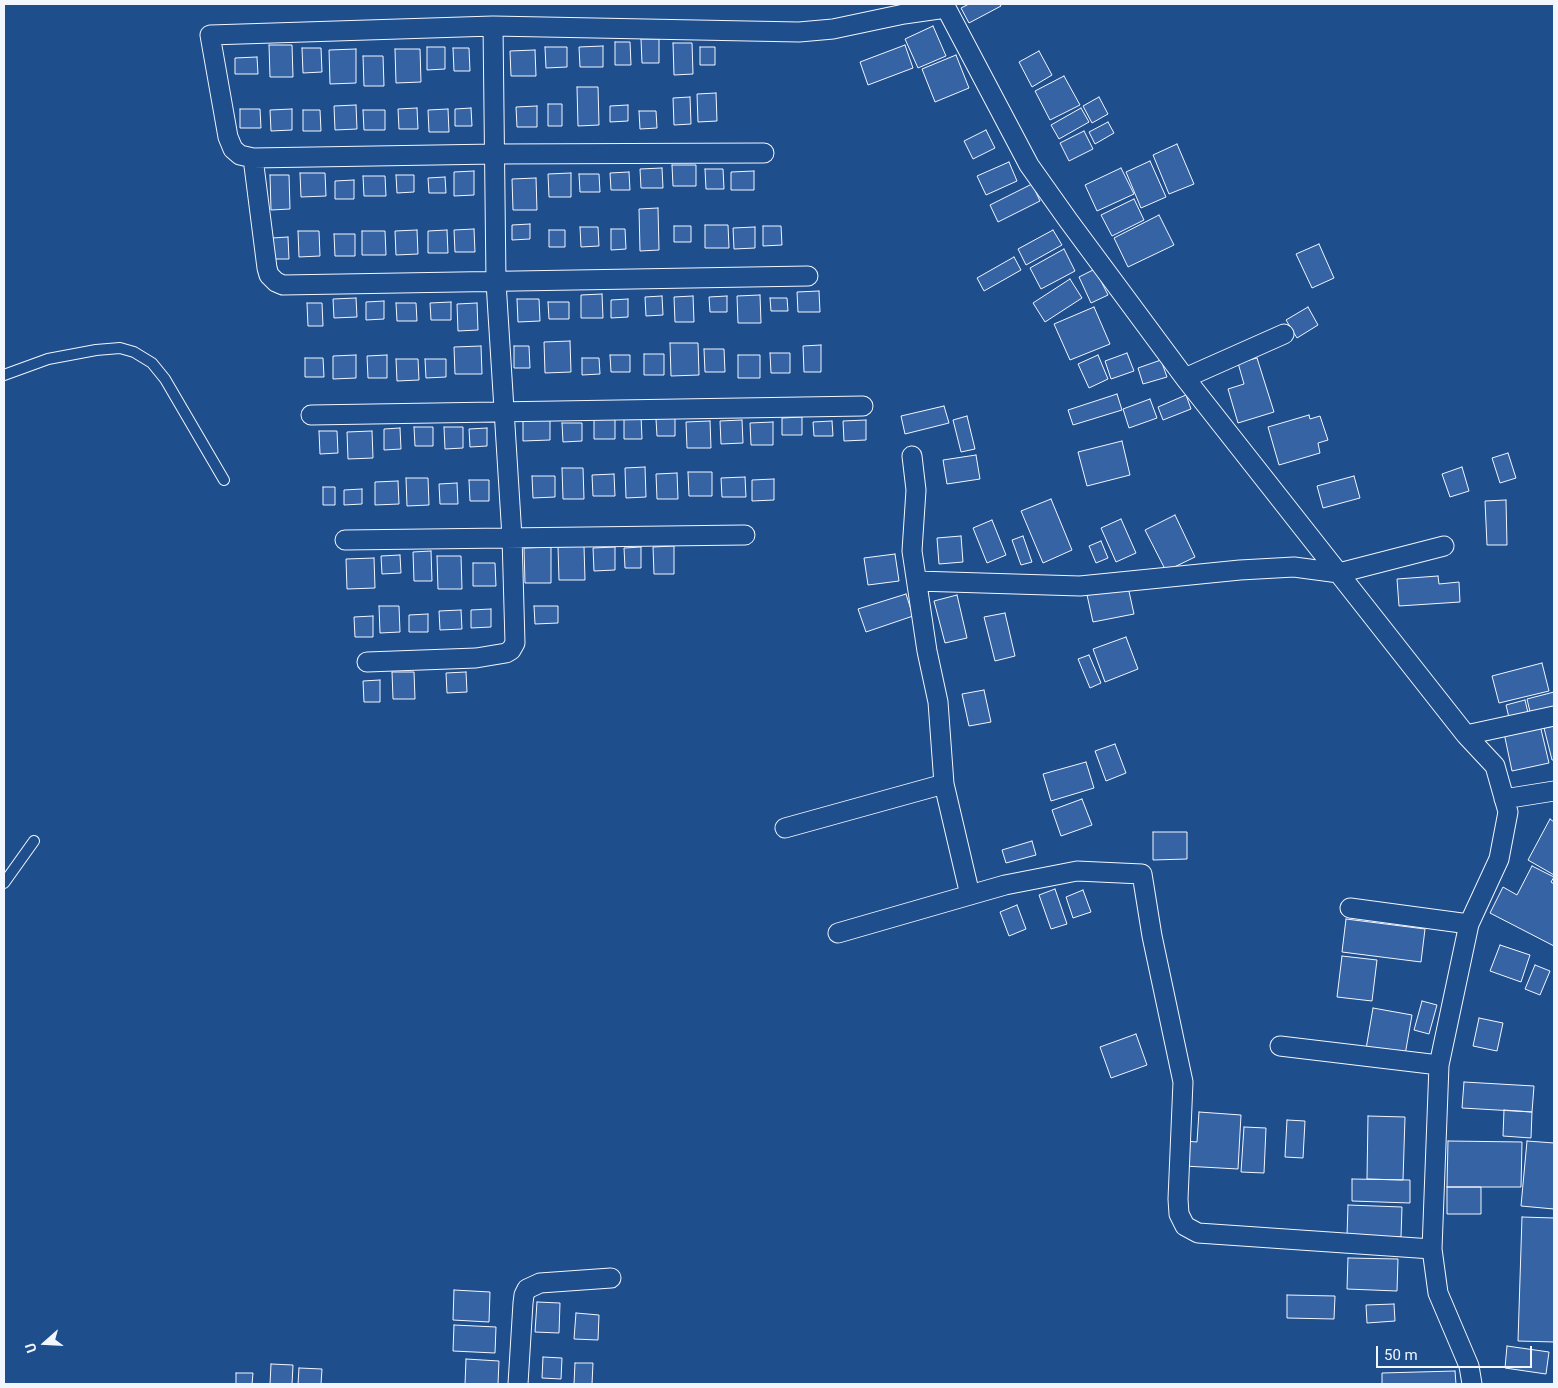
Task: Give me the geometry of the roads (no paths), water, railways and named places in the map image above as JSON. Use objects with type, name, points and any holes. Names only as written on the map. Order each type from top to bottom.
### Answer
[{"type":"street","points":[[764,152],[253,158],[240,155],[233,149],[228,137],[210,35],[493,26],[799,32],[833,28],[945,6],[1029,165],[1068,220],[1186,378],[1466,735],[1495,766],[1508,812],[1499,859],[1469,924],[1439,1065],[1432,1249],[1438,1293],[1469,1366],[1472,1384]]},
{"type":"street","points":[[367,662],[476,658],[506,653],[511,650],[515,643],[512,536],[496,282],[493,26]]},
{"type":"street","points":[[253,158],[267,268],[269,275],[276,282],[283,285],[808,276]]},
{"type":"street","points":[[1186,378],[1284,334]]},
{"type":"street","points":[[311,415],[863,406]]},
{"type":"street","points":[[912,456],[916,490],[912,550],[927,651],[938,702],[944,784],[970,895]]},
{"type":"street","points":[[345,540],[512,536],[746,534]]},
{"type":"street","points":[[917,581],[1080,586],[1250,569],[1294,567],[1338,572],[1444,546]]},
{"type":"street","points":[[1466,735],[1554,716]]},
{"type":"street","points":[[785,828],[944,784]]},
{"type":"street","points":[[1504,799],[1554,791]]},
{"type":"street","points":[[838,933],[1005,885],[1077,871],[1142,874],[1152,936],[1183,1082],[1178,1199],[1179,1214],[1185,1226],[1198,1233],[1432,1249]]},
{"type":"street","points":[[1350,908],[1469,924]]},
{"type":"street","points":[[1280,1046],[1439,1065]]},
{"type":"street","points":[[518,1384],[523,1303],[527,1289],[540,1283],[611,1278]]},
{"type":"lane","points":[[4,375],[48,359],[96,350],[120,348],[134,352],[152,363],[165,380],[224,480]]},
{"type":"lane","points":[[4,883],[34,841]]}]
